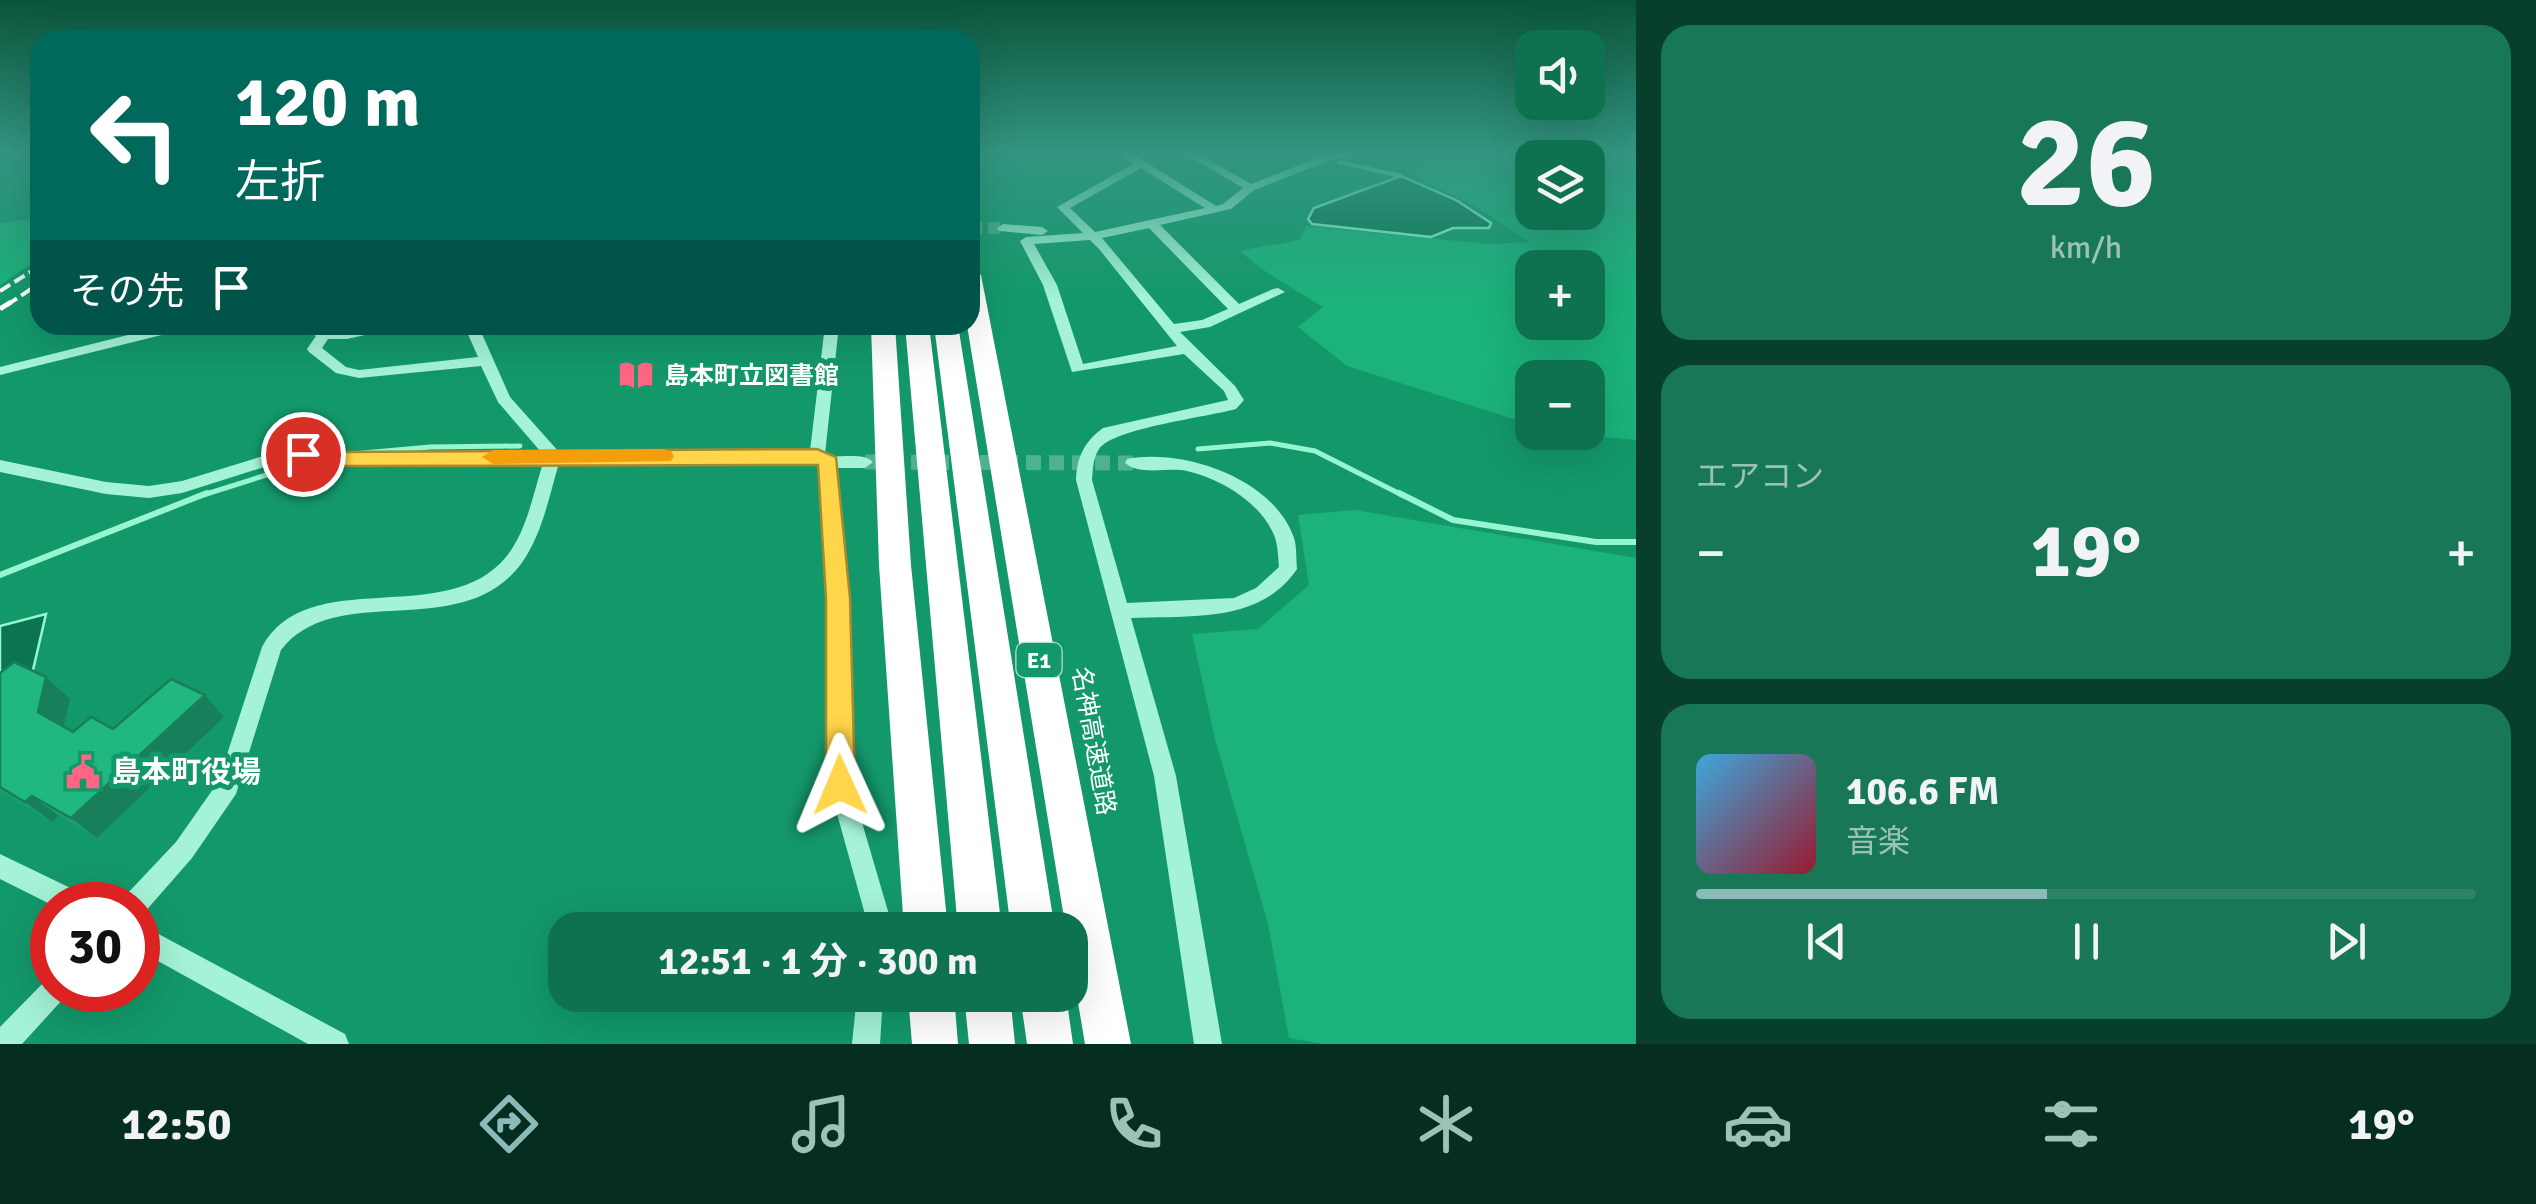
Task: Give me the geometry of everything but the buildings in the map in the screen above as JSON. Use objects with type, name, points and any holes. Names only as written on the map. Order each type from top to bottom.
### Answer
[{"type":"highway","name":"名神高速道路","points":[[980,332],[1108,1044]]},
{"type":"highway","points":[[883,335],[895,566],[924,912]]},
{"type":"highway","points":[[918,335],[978,912]]},
{"type":"highway","name":"E1","points":[[947,335],[1030,912]]},
{"type":"highway","points":[[933,1012],[936,1044]]},
{"type":"highway","points":[[989,1012],[992,1044]]},
{"type":"highway","points":[[1045,1012],[1050,1044]]},
{"type":"street","points":[[1074,201],[1063,207],[1187,350],[1230,389],[1236,400],[1231,406],[1109,432],[1095,441],[1084,458],[1084,480],[1165,776],[1208,1044]]},
{"type":"street","points":[[1200,201],[1212,208]]},
{"type":"street","points":[[1187,350],[1077,369],[1050,286],[1026,241],[1092,236],[1238,201]]},
{"type":"street","points":[[1152,224],[1236,310]]},
{"type":"street","points":[[1002,228],[1092,236]]},
{"type":"street","points":[[1170,328],[1205,324],[1278,292]]},
{"type":"street","points":[[0,371],[145,335]]},
{"type":"street","points":[[323,335],[314,350],[341,370],[359,374],[484,361]]},
{"type":"street","points":[[474,335],[503,399],[553,456]]},
{"type":"street","points":[[831,335],[823,459],[838,598],[840,785],[876,912]]},
{"type":"street","points":[[0,466],[133,492],[198,484],[278,456],[866,462]]},
{"type":"street","points":[[155,882],[184,850],[228,787],[278,637],[308,617],[326,612],[455,598],[502,576],[518,559],[553,456]]},
{"type":"street","points":[[1121,612],[1236,605],[1263,593],[1288,569],[1285,538],[1266,506],[1228,480],[1187,465],[1133,462]]},
{"type":"street","points":[[0,866],[32,882]]},
{"type":"street","points":[[160,948],[335,1044]]},
{"type":"street","points":[[4,1044],[34,1012]]},
{"type":"street","points":[[866,1044],[869,1012]]},
{"type":"shaded area","points":[[1334,201],[1457,201],[1491,223],[1489,228],[1453,228],[1431,237],[1312,224],[1308,219],[1314,208]]},
{"type":"shaded area","points":[[1464,201],[1515,201],[1515,230],[1605,230],[1605,201],[1636,201],[1636,440],[1605,437],[1605,360],[1515,360],[1515,420],[1347,366],[1298,327],[1323,307],[1241,252],[1300,239],[1306,226],[1488,244],[1529,242]]},
{"type":"shaded area","points":[[30,219],[30,265],[0,285],[0,223]]},
{"type":"shaded area","points":[[1355,510],[1636,558],[1636,1044],[1323,1044],[1289,1038],[1268,924],[1215,739],[1192,634],[1258,629],[1309,585],[1298,515]]},
{"type":"shaded area","points":[[46,614],[33,670],[5,692],[0,690],[0,626]]},
{"type":"waterway","points":[[1198,449],[1270,443],[1315,451],[1404,496]]},
{"type":"waterway","points":[[341,455],[430,447],[520,446]]},
{"type":"waterway","points":[[200,496],[314,460]]},
{"type":"waterway","points":[[0,575],[207,493]]},
{"type":"waterway","points":[[1399,493],[1453,520],[1596,542],[1636,542]]},
{"type":"tunnel","points":[[980,228],[1003,228]]},
{"type":"tunnel","points":[[865,462],[1133,463]]},
{"type":"railway","points":[[0,291],[30,272]]},
{"type":"railway","points":[[7,305],[30,290]]},
{"type":"railway","points":[[0,309],[11,302]]},
{"type":"slow traffic","points":[[493,457],[663,456]]},
{"type":"place","name":"島本町立図書館","points":[[636,375]]},
{"type":"place","name":"島本町役場","points":[[83,772]]},
{"type":"route","points":[[303,454],[340,459],[817,456],[828,462],[838,598],[840,785]]}]
